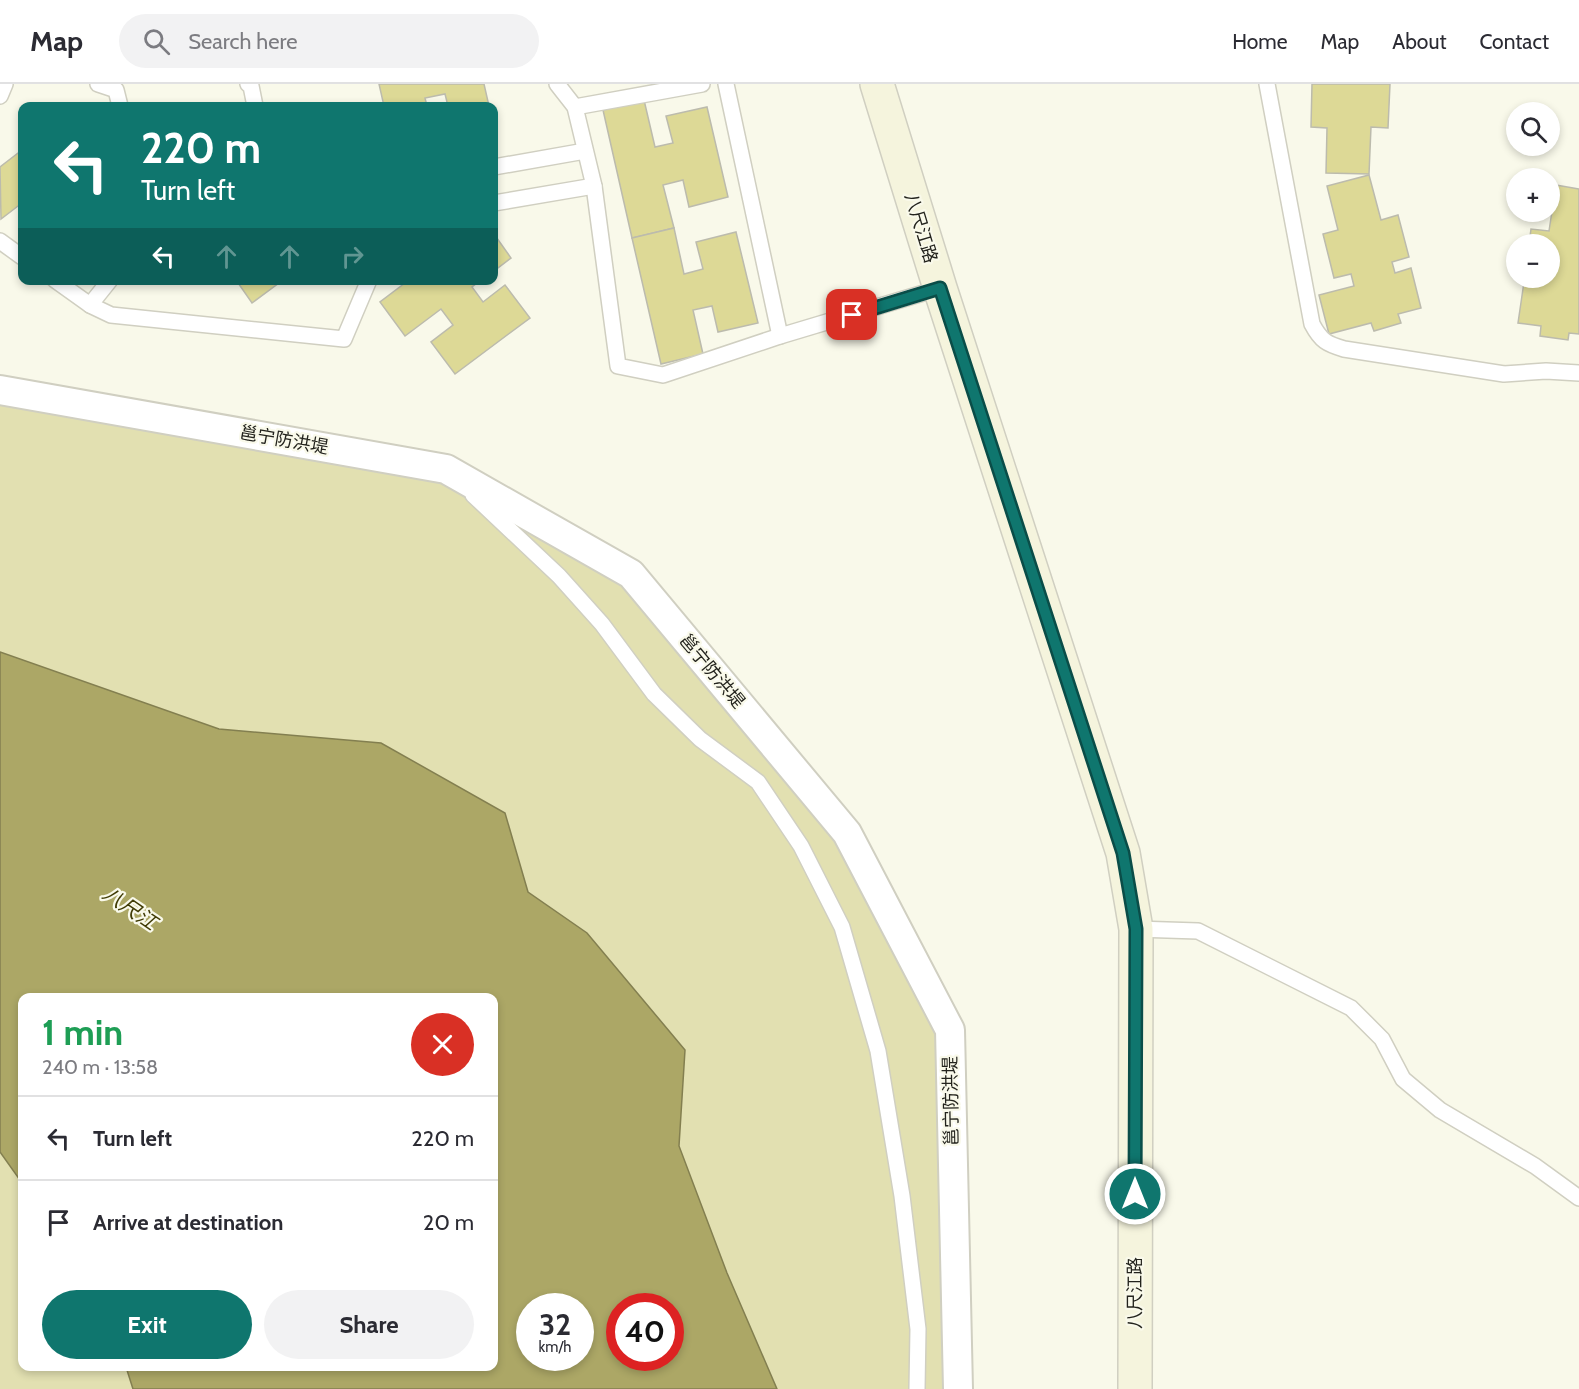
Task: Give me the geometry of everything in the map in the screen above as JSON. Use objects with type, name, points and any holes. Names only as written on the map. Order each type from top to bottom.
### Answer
[{"type":"street","name":"八尺江路","points":[[877,84],[940,288],[1123,853],[1136,929],[1135,1389]]},
{"type":"street","name":"邕宁防洪堤","points":[[0,390],[446,469],[631,574],[847,833],[950,1030],[958,1389]]},
{"type":"lane","points":[[0,96],[5,84]]},
{"type":"lane","points":[[98,84],[119,87],[120,102]]},
{"type":"lane","points":[[248,84],[251,86],[254,102]]},
{"type":"lane","points":[[557,84],[575,107],[594,186],[618,366],[663,375],[780,336],[940,288]]},
{"type":"lane","points":[[575,107],[702,84]]},
{"type":"lane","points":[[726,84],[780,336]]},
{"type":"lane","points":[[1267,84],[1312,324],[1318,337],[1330,345],[1344,349],[1504,374],[1546,371],[1579,373]]},
{"type":"lane","points":[[498,166],[585,151]]},
{"type":"lane","points":[[498,202],[594,186]]},
{"type":"lane","points":[[0,242],[18,254]]},
{"type":"lane","points":[[62,285],[90,305],[111,315],[344,339],[367,285]]},
{"type":"lane","points":[[90,305],[106,285]]},
{"type":"lane","points":[[446,469],[559,576],[602,624],[654,694],[700,739],[758,782],[801,846],[842,927],[878,1051],[902,1196],[918,1329],[917,1389]]},
{"type":"lane","points":[[1136,929],[1198,931],[1351,1008],[1382,1039],[1403,1079],[1440,1110],[1535,1166],[1579,1198]]},
{"type":"shaded area","points":[[0,390],[446,469],[631,574],[847,833],[950,1030],[958,1389],[777,1389],[727,1273],[679,1146],[685,1050],[587,933],[528,892],[505,813],[381,743],[219,729],[0,652]]},
{"type":"shaded area","points":[[0,1152],[18,1177],[18,1371],[127,1371],[133,1389],[0,1389]]},
{"type":"water","name":"八尺江","points":[[0,652],[219,729],[381,743],[505,813],[528,892],[587,933],[685,1050],[679,1146],[727,1273],[777,1389],[133,1389],[127,1371],[498,1371],[498,993],[18,993],[18,1177],[0,1152]]},
{"type":"building","points":[[379,84],[484,84],[488,102],[447,102],[445,94],[425,98],[426,102],[383,102]]},
{"type":"building","points":[[1312,84],[1390,84],[1388,128],[1371,127],[1369,174],[1326,173],[1327,128],[1311,127]]},
{"type":"building","points":[[644,100],[655,147],[673,143],[666,116],[707,107],[728,197],[689,207],[683,180],[663,185],[674,228],[632,238],[603,110]]},
{"type":"building","points":[[18,153],[18,206],[1,219],[0,167]]},
{"type":"building","points":[[1369,175],[1381,220],[1398,215],[1409,257],[1392,262],[1395,273],[1411,268],[1421,308],[1398,314],[1401,323],[1374,331],[1371,323],[1329,334],[1319,295],[1354,286],[1351,274],[1334,278],[1323,234],[1338,230],[1327,186]]},
{"type":"building","points":[[1560,186],[1579,189],[1579,334],[1569,333],[1568,340],[1540,336],[1541,326],[1518,323],[1523,288],[1560,288],[1560,234],[1530,234],[1531,229],[1549,231],[1550,222],[1560,222]]},
{"type":"building","points":[[674,228],[684,274],[703,269],[696,242],[736,232],[758,323],[718,332],[712,306],[693,310],[703,354],[661,364],[632,238]]},
{"type":"building","points":[[498,240],[511,258],[498,268]]},
{"type":"building","points":[[239,285],[276,285],[252,303]]},
{"type":"building","points":[[402,285],[475,285],[472,287],[483,302],[505,285],[530,318],[455,374],[431,342],[453,325],[441,309],[405,336],[380,302]]},
{"type":"route","points":[[852,315],[940,288],[1123,853],[1136,929],[1135,1194]]}]
